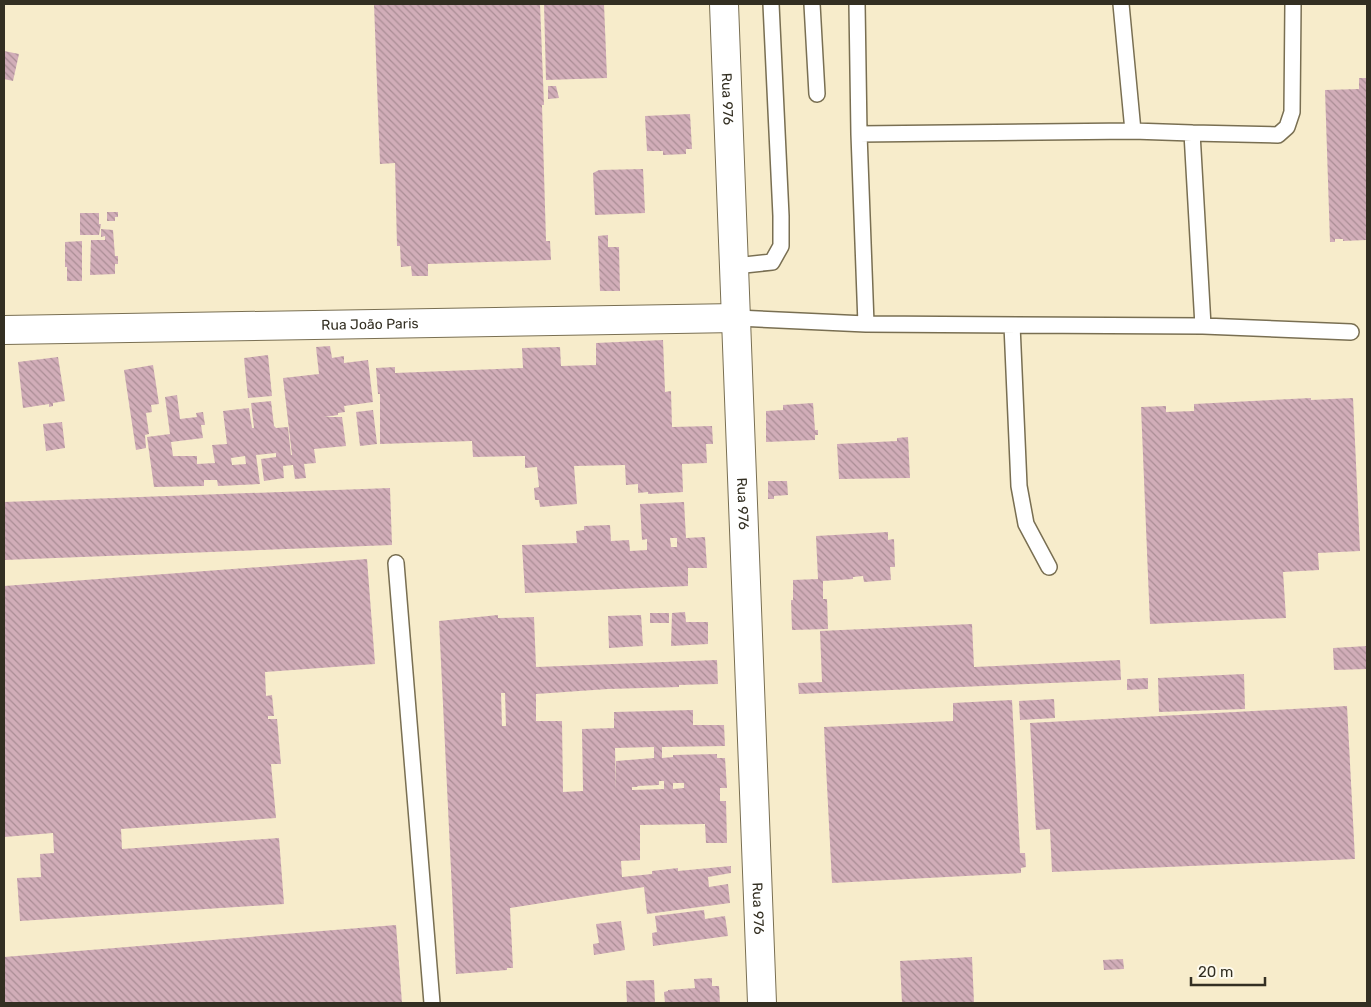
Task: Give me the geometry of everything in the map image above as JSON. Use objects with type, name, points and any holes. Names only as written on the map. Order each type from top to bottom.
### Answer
[{"type":"street","name":"Rua 976","points":[[724,4],[762,1003]]},
{"type":"street","name":"Rua João Paris","points":[[4,330],[737,318]]},
{"type":"lane","points":[[735,266],[772,262],[781,246],[781,206],[771,4]]},
{"type":"lane","points":[[812,4],[816,94]]},
{"type":"lane","points":[[857,4],[859,134],[866,324]]},
{"type":"lane","points":[[1121,4],[1133,131]]},
{"type":"lane","points":[[859,134],[1133,131],[1278,135],[1287,127],[1292,112],[1293,4]]},
{"type":"lane","points":[[1192,133],[1202,326]]},
{"type":"lane","points":[[737,318],[866,324],[1202,326],[1351,332]]},
{"type":"lane","points":[[1012,325],[1019,486],[1026,524],[1049,567]]},
{"type":"lane","points":[[396,563],[432,1003]]},
{"type":"building","points":[[374,4],[540,4],[546,241],[550,241],[551,260],[428,264],[428,276],[412,276],[411,266],[401,267],[400,246],[397,246],[395,163],[380,164]]},
{"type":"building","points":[[544,4],[604,4],[607,78],[546,80]]},
{"type":"building","points":[[4,51],[19,54],[13,81],[4,79]]},
{"type":"building","points":[[1359,78],[1367,78],[1367,236],[1366,240],[1343,241],[1343,239],[1335,239],[1335,242],[1330,242],[1325,90],[1359,89]]},
{"type":"building","points":[[548,86],[556,86],[559,98],[548,99]]},
{"type":"building","points":[[690,114],[692,149],[686,149],[686,154],[663,155],[663,151],[647,151],[645,116]]},
{"type":"building","points":[[643,169],[645,213],[595,215],[593,173],[599,170]]},
{"type":"building","points":[[107,212],[118,212],[118,217],[115,217],[115,221],[107,221]]},
{"type":"building","points":[[80,213],[99,213],[99,224],[101,224],[99,235],[80,235]]},
{"type":"building","points":[[101,229],[113,230],[115,256],[118,256],[118,264],[115,264],[115,274],[90,275],[91,240],[105,240],[105,236],[101,237]]},
{"type":"building","points":[[608,235],[608,247],[619,247],[620,291],[600,291],[598,236]]},
{"type":"building","points":[[82,241],[82,281],[67,281],[65,242]]},
{"type":"building","points":[[663,340],[665,392],[671,391],[672,427],[712,426],[713,444],[706,444],[707,463],[682,464],[683,492],[638,493],[638,484],[626,485],[625,465],[574,466],[577,504],[540,507],[539,500],[535,500],[534,488],[539,487],[537,467],[525,468],[525,456],[473,457],[472,441],[380,444],[380,394],[378,394],[376,368],[395,367],[395,373],[523,368],[522,348],[560,347],[561,366],[596,365],[596,343]]},
{"type":"building","points":[[330,346],[332,358],[344,356],[344,363],[368,360],[373,402],[344,406],[345,412],[324,417],[342,417],[346,446],[314,449],[316,463],[304,464],[306,478],[295,479],[293,465],[283,466],[284,478],[264,481],[261,459],[276,457],[276,453],[256,455],[260,484],[218,486],[217,480],[204,480],[204,486],[154,487],[147,437],[170,434],[165,397],[177,395],[180,419],[197,417],[196,413],[203,412],[205,425],[201,425],[203,438],[171,442],[173,456],[197,456],[197,464],[215,463],[212,445],[227,444],[223,411],[249,408],[252,428],[254,428],[251,403],[271,401],[274,426],[276,428],[288,427],[292,455],[283,378],[319,374],[316,347]],"holes":[[[245,456],[246,464],[232,465],[231,458]]]},
{"type":"building","points":[[268,355],[272,396],[248,398],[244,358]]},
{"type":"building","points":[[58,357],[65,401],[53,403],[53,406],[49,407],[49,404],[23,408],[18,362]]},
{"type":"building","points":[[153,365],[159,404],[151,405],[152,412],[146,413],[149,434],[145,435],[146,448],[136,450],[124,370]]},
{"type":"building","points":[[1311,398],[1311,400],[1353,398],[1360,551],[1318,553],[1319,570],[1283,572],[1286,618],[1150,624],[1141,407],[1166,406],[1166,412],[1194,411],[1194,404]]},
{"type":"building","points":[[813,403],[815,430],[818,430],[815,440],[766,442],[766,411],[783,410],[783,405]]},
{"type":"building","points":[[373,410],[377,444],[360,446],[356,412]]},
{"type":"building","points":[[62,422],[65,448],[46,451],[43,424]]},
{"type":"building","points":[[908,437],[910,478],[839,479],[837,444],[897,441],[897,438]]},
{"type":"building","points":[[768,481],[787,481],[788,495],[774,496],[774,499],[768,499]]},
{"type":"building","points":[[390,488],[392,545],[4,560],[4,502]]},
{"type":"building","points":[[684,502],[686,538],[705,537],[707,568],[688,568],[688,586],[525,593],[522,545],[577,543],[576,531],[584,530],[584,526],[610,525],[611,541],[629,540],[630,551],[647,550],[647,539],[642,540],[640,504]],"holes":[[[670,538],[677,538],[677,547],[671,547]]]},
{"type":"building","points":[[888,532],[888,540],[894,539],[895,567],[890,567],[891,580],[864,582],[863,576],[853,577],[853,579],[823,581],[823,599],[827,599],[828,629],[792,630],[791,600],[793,600],[793,580],[818,579],[816,536]]},
{"type":"building","points":[[367,559],[375,664],[265,672],[266,696],[272,695],[274,716],[268,716],[268,719],[277,719],[281,764],[271,764],[276,818],[121,829],[122,849],[279,838],[284,904],[20,921],[17,878],[41,877],[40,854],[54,853],[53,833],[4,837],[4,586]]},
{"type":"building","points":[[685,612],[686,622],[708,622],[708,644],[671,646],[672,613]]},
{"type":"building","points":[[650,613],[669,613],[669,623],[650,623]]},
{"type":"building","points":[[498,615],[498,618],[534,617],[536,667],[717,660],[718,684],[536,694],[536,721],[562,721],[563,792],[583,791],[582,729],[614,728],[614,712],[693,710],[693,725],[724,725],[725,746],[662,747],[662,758],[673,757],[673,755],[717,754],[717,758],[725,758],[727,788],[720,788],[720,801],[726,801],[727,843],[706,843],[705,824],[640,825],[640,860],[621,861],[622,877],[652,874],[652,871],[678,868],[678,871],[731,866],[731,873],[708,877],[709,887],[728,884],[730,903],[647,914],[644,887],[510,908],[513,968],[456,974],[439,621]],"holes":[[[501,693],[505,693],[506,726],[502,726]],[[654,747],[654,758],[616,761],[616,790],[615,748]],[[659,781],[664,781],[664,789],[632,790],[632,787],[637,786],[659,785]],[[673,783],[684,783],[684,788],[673,789]]]},
{"type":"building","points":[[641,615],[643,646],[609,648],[608,616]]},
{"type":"building","points":[[972,624],[974,667],[1120,660],[1121,680],[799,694],[798,683],[822,682],[820,631]]},
{"type":"building","points":[[1367,646],[1367,669],[1334,670],[1333,648]]},
{"type":"building","points":[[1244,674],[1245,709],[1159,712],[1158,678]]},
{"type":"building","points":[[1148,678],[1148,689],[1127,690],[1127,679]]},
{"type":"building","points":[[1054,699],[1055,718],[1020,720],[1019,701]]},
{"type":"building","points":[[1012,700],[1020,853],[1025,853],[1026,867],[1021,868],[1021,873],[832,883],[824,727],[953,721],[953,703]]},
{"type":"building","points":[[1347,706],[1355,859],[1052,872],[1050,829],[1036,830],[1030,723]]},
{"type":"building","points":[[704,910],[705,919],[725,916],[728,936],[653,946],[652,933],[657,932],[655,916]]},
{"type":"building","points":[[621,921],[625,950],[594,955],[593,944],[599,943],[596,924]]},
{"type":"building","points":[[396,925],[402,1003],[4,1003],[4,957]]},
{"type":"building","points":[[972,957],[974,1003],[902,1003],[900,961]]},
{"type":"building","points":[[1123,959],[1124,969],[1104,970],[1103,960]]},
{"type":"building","points":[[712,978],[712,986],[719,986],[720,1003],[665,1003],[664,992],[695,988],[694,979]]},
{"type":"building","points":[[654,980],[655,1003],[627,1003],[626,981]]}]
